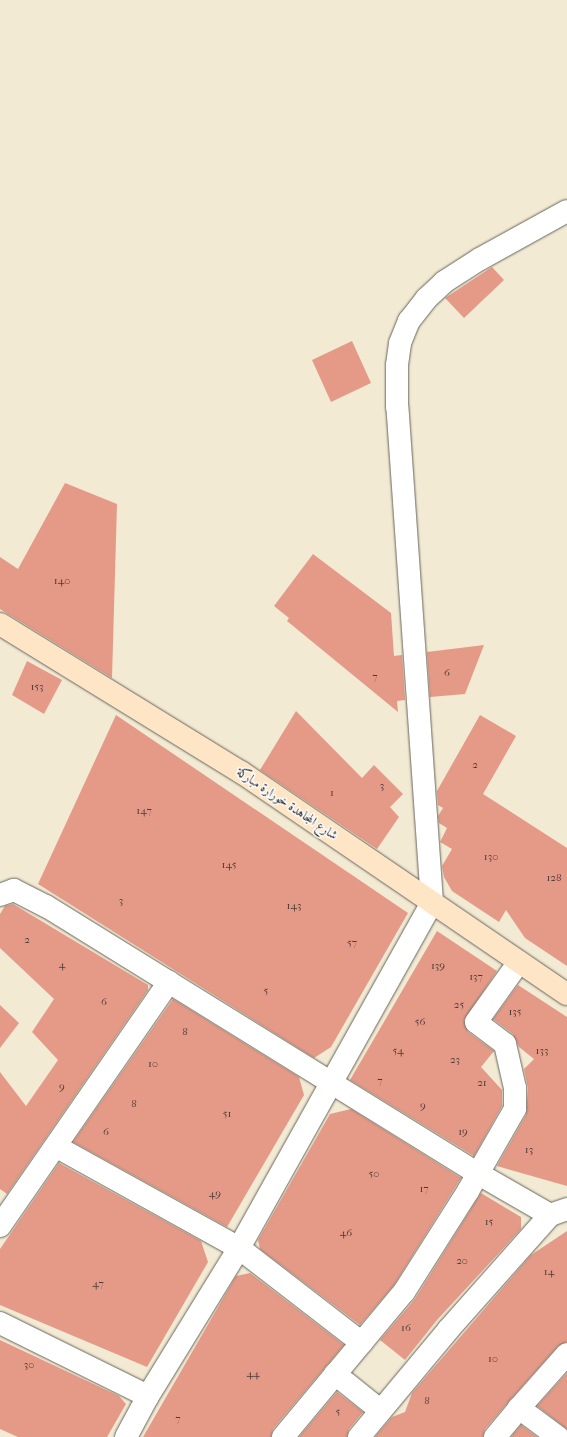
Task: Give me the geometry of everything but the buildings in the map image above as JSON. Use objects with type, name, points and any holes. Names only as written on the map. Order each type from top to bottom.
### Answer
[{"type":"street","points":[[126,1437],[148,1396],[239,1248],[432,902],[397,407],[397,365],[400,343],[409,321],[426,299],[444,282],[480,259],[567,211]]},
{"type":"street","name":"شارع المجاهدة خورارة مباركة","points":[[0,624],[241,772],[567,994]]},
{"type":"street","points":[[0,895],[14,890],[46,906],[477,1173],[559,1212],[380,1410],[359,1437]]},
{"type":"street","points":[[283,1437],[404,1292],[477,1173],[514,1109],[516,1088],[505,1044],[476,1022],[520,962]]},
{"type":"street","points":[[0,1226],[57,1147],[170,982]]},
{"type":"street","points":[[57,1147],[239,1248],[362,1343]]},
{"type":"street","points":[[0,1323],[148,1396]]},
{"type":"street","points":[[495,1437],[567,1354]]},
{"type":"street","points":[[335,1374],[380,1410]]},
{"type":"street","points":[[519,1408],[558,1437]]}]
